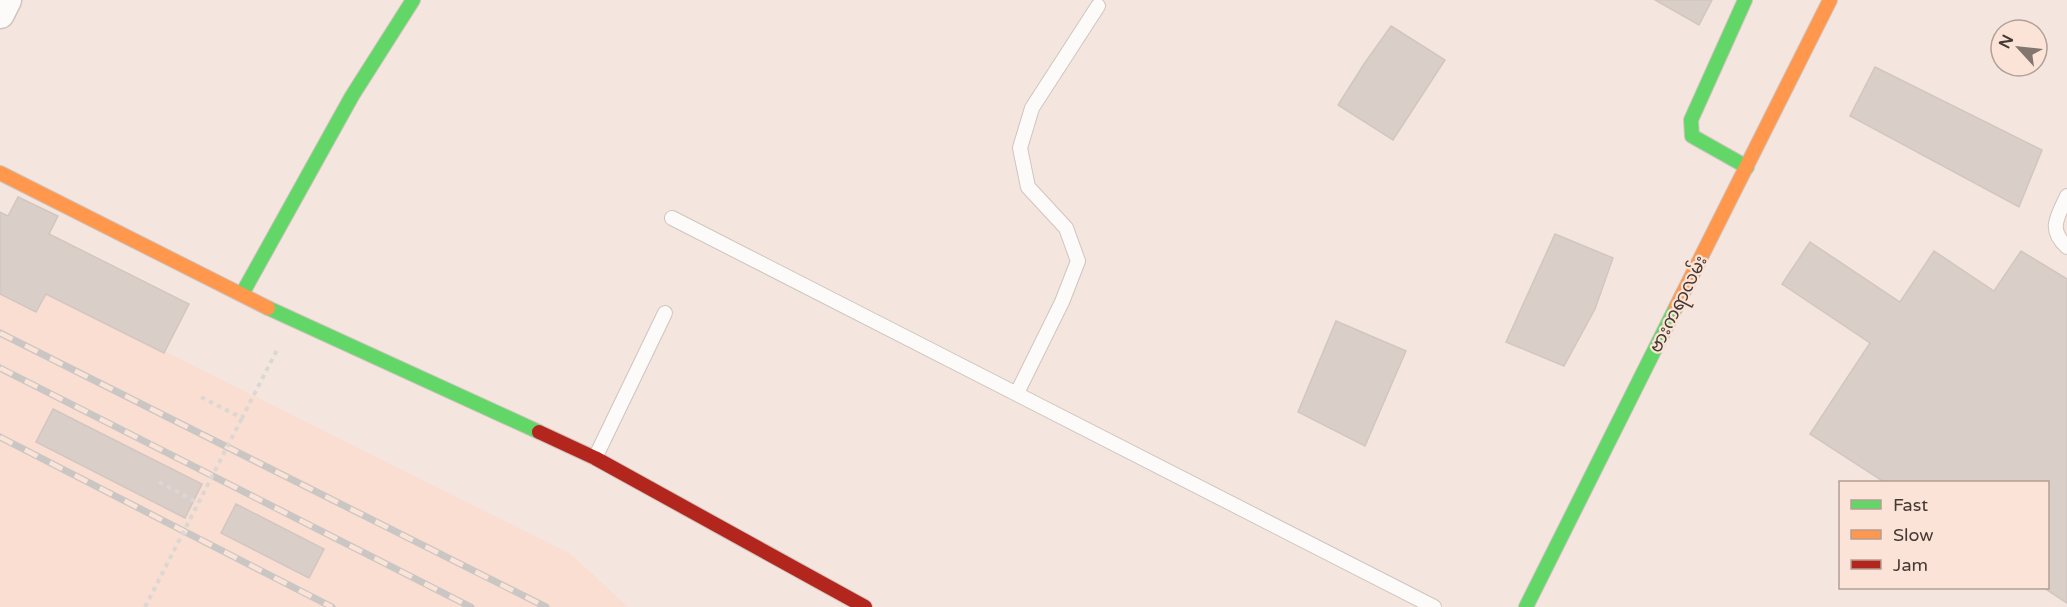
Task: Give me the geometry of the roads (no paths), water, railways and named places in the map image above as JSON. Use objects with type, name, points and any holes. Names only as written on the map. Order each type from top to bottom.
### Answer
[{"type":"street","points":[[0,14],[7,0]]},
{"type":"street","points":[[242,294],[352,96],[413,0]]},
{"type":"street","points":[[1745,0],[1691,120],[1692,136],[1747,167]]},
{"type":"street","name":"ဗားကရာလမ်း","points":[[1526,607],[1830,0]]},
{"type":"street","points":[[0,173],[292,320],[595,458],[865,607]]},
{"type":"lane","points":[[1017,393],[1062,302],[1078,261],[1066,228],[1028,188],[1020,148],[1032,108],[1098,6]]},
{"type":"lane","points":[[2067,196],[2055,222],[2056,234],[2067,247]]},
{"type":"lane","points":[[672,218],[1434,607]]},
{"type":"lane","points":[[595,458],[665,313]]},
{"type":"railway","points":[[0,333],[546,607]]},
{"type":"railway","points":[[0,368],[471,607]]},
{"type":"railway","points":[[0,437],[332,607]]}]
